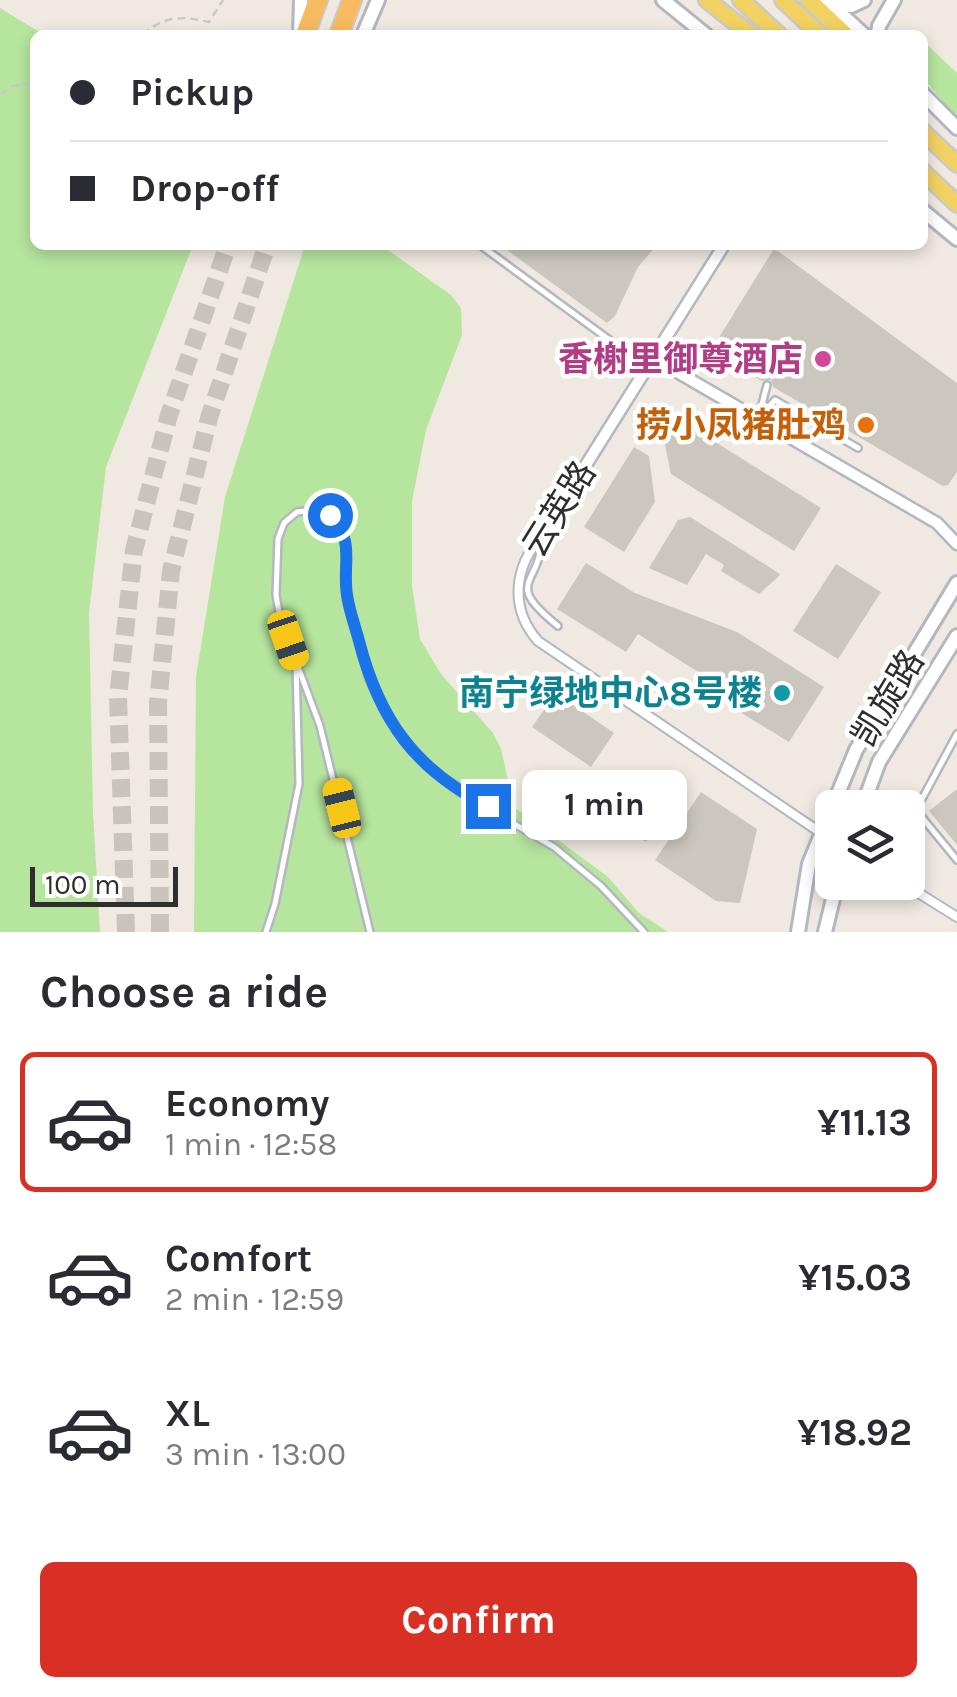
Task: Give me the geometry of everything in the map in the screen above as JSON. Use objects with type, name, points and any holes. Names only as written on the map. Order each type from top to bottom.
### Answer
[{"type":"highway","points":[[304,30],[318,0]]},
{"type":"highway","points":[[341,30],[352,0]]},
{"type":"main road","points":[[707,0],[746,30]]},
{"type":"main road","points":[[741,0],[774,30]]},
{"type":"main road","points":[[783,0],[815,30]]},
{"type":"main road","points":[[809,0],[841,30]]},
{"type":"main road","points":[[928,137],[957,164]]},
{"type":"main road","points":[[928,176],[957,204]]},
{"type":"street","points":[[300,0],[302,30]]},
{"type":"street","points":[[365,30],[378,0]]},
{"type":"street","points":[[827,1],[851,6],[864,0]]},
{"type":"street","points":[[879,30],[894,0]]},
{"type":"street","points":[[827,1],[859,30]]},
{"type":"street","points":[[671,3],[701,30]]},
{"type":"street","points":[[928,99],[957,128]]},
{"type":"street","points":[[928,215],[957,238]]},
{"type":"street","name":"云英路","points":[[721,250],[530,549],[518,582],[524,626],[538,641],[815,828]]},
{"type":"street","points":[[650,363],[758,419],[936,523],[957,544]]},
{"type":"street","points":[[936,523],[957,528]]},
{"type":"street","name":"凯旋路","points":[[840,790],[856,750],[957,584]]},
{"type":"street","name":"凯旋路","points":[[869,790],[880,762],[952,655],[957,636]]},
{"type":"street","name":"凯旋路","points":[[799,926],[815,851]]},
{"type":"street","points":[[925,897],[957,917]]},
{"type":"street","points":[[799,926],[826,929],[833,900]]},
{"type":"lane","points":[[487,250],[650,363]]},
{"type":"lane","points":[[758,419],[766,385]]},
{"type":"lane","points":[[758,419],[775,400],[858,448]]},
{"type":"lane","points":[[370,932],[320,726],[280,618],[276,595],[278,538],[284,524],[297,512],[313,510],[330,515],[343,529],[347,594],[369,679],[386,715],[424,766],[554,847],[601,886],[644,932]]},
{"type":"lane","points":[[542,535],[542,550],[527,591],[531,602],[558,626]]},
{"type":"lane","points":[[266,932],[299,784],[296,662]]},
{"type":"lane","points":[[957,734],[916,810],[957,860]]},
{"type":"path","points":[[148,30],[183,16],[209,22],[223,0]]},
{"type":"path","points":[[0,94],[30,83]]},
{"type":"green space","points":[[0,8],[36,30],[30,30],[30,250],[191,250],[106,467],[89,612],[100,932],[0,932]]},
{"type":"green space","points":[[928,46],[957,73],[957,118],[928,84]]},
{"type":"green space","points":[[303,250],[388,250],[451,295],[461,308],[462,335],[426,430],[412,501],[412,586],[420,639],[441,674],[493,733],[501,749],[514,807],[608,877],[639,913],[668,932],[194,932],[196,677],[225,497]]},
{"type":"building","points":[[507,250],[653,250],[638,267],[615,316],[607,323]]},
{"type":"building","points":[[773,250],[957,383],[957,472],[948,485],[943,486],[773,387],[771,380],[762,381],[715,353],[715,344]]},
{"type":"building","points":[[669,413],[821,508],[794,551],[671,474],[661,426]]},
{"type":"building","points":[[634,447],[649,456],[655,502],[624,552],[584,527]]},
{"type":"building","points":[[690,517],[780,574],[759,594],[721,571],[724,565],[706,554],[687,585],[649,568],[678,520]]},
{"type":"building","points":[[586,563],[635,593],[737,632],[824,687],[789,742],[735,709],[741,699],[638,634],[626,652],[557,609]]},
{"type":"building","points":[[836,564],[881,592],[838,659],[793,631]]},
{"type":"building","points":[[556,693],[614,733],[591,767],[532,727]]},
{"type":"building","points":[[605,782],[662,817],[646,842],[590,808]]},
{"type":"building","points":[[957,789],[957,845],[929,811]]},
{"type":"building","points":[[701,792],[757,829],[740,903],[716,901],[655,860]]},
{"type":"tunnel","points":[[126,932],[118,697],[134,550],[169,415],[226,250]]},
{"type":"tunnel","points":[[160,932],[158,703],[171,571],[209,418],[265,250]]},
{"type":"place","name":"香榭里御尊酒店","points":[[823,359]]},
{"type":"place","name":"捞小凤猪肚鸡","points":[[866,425]]},
{"type":"place","name":"南宁绿地中心8号楼","points":[[782,693]]},
{"type":"route","points":[[330,515],[343,529],[347,594],[369,679],[386,715],[424,766],[488,806]]}]
